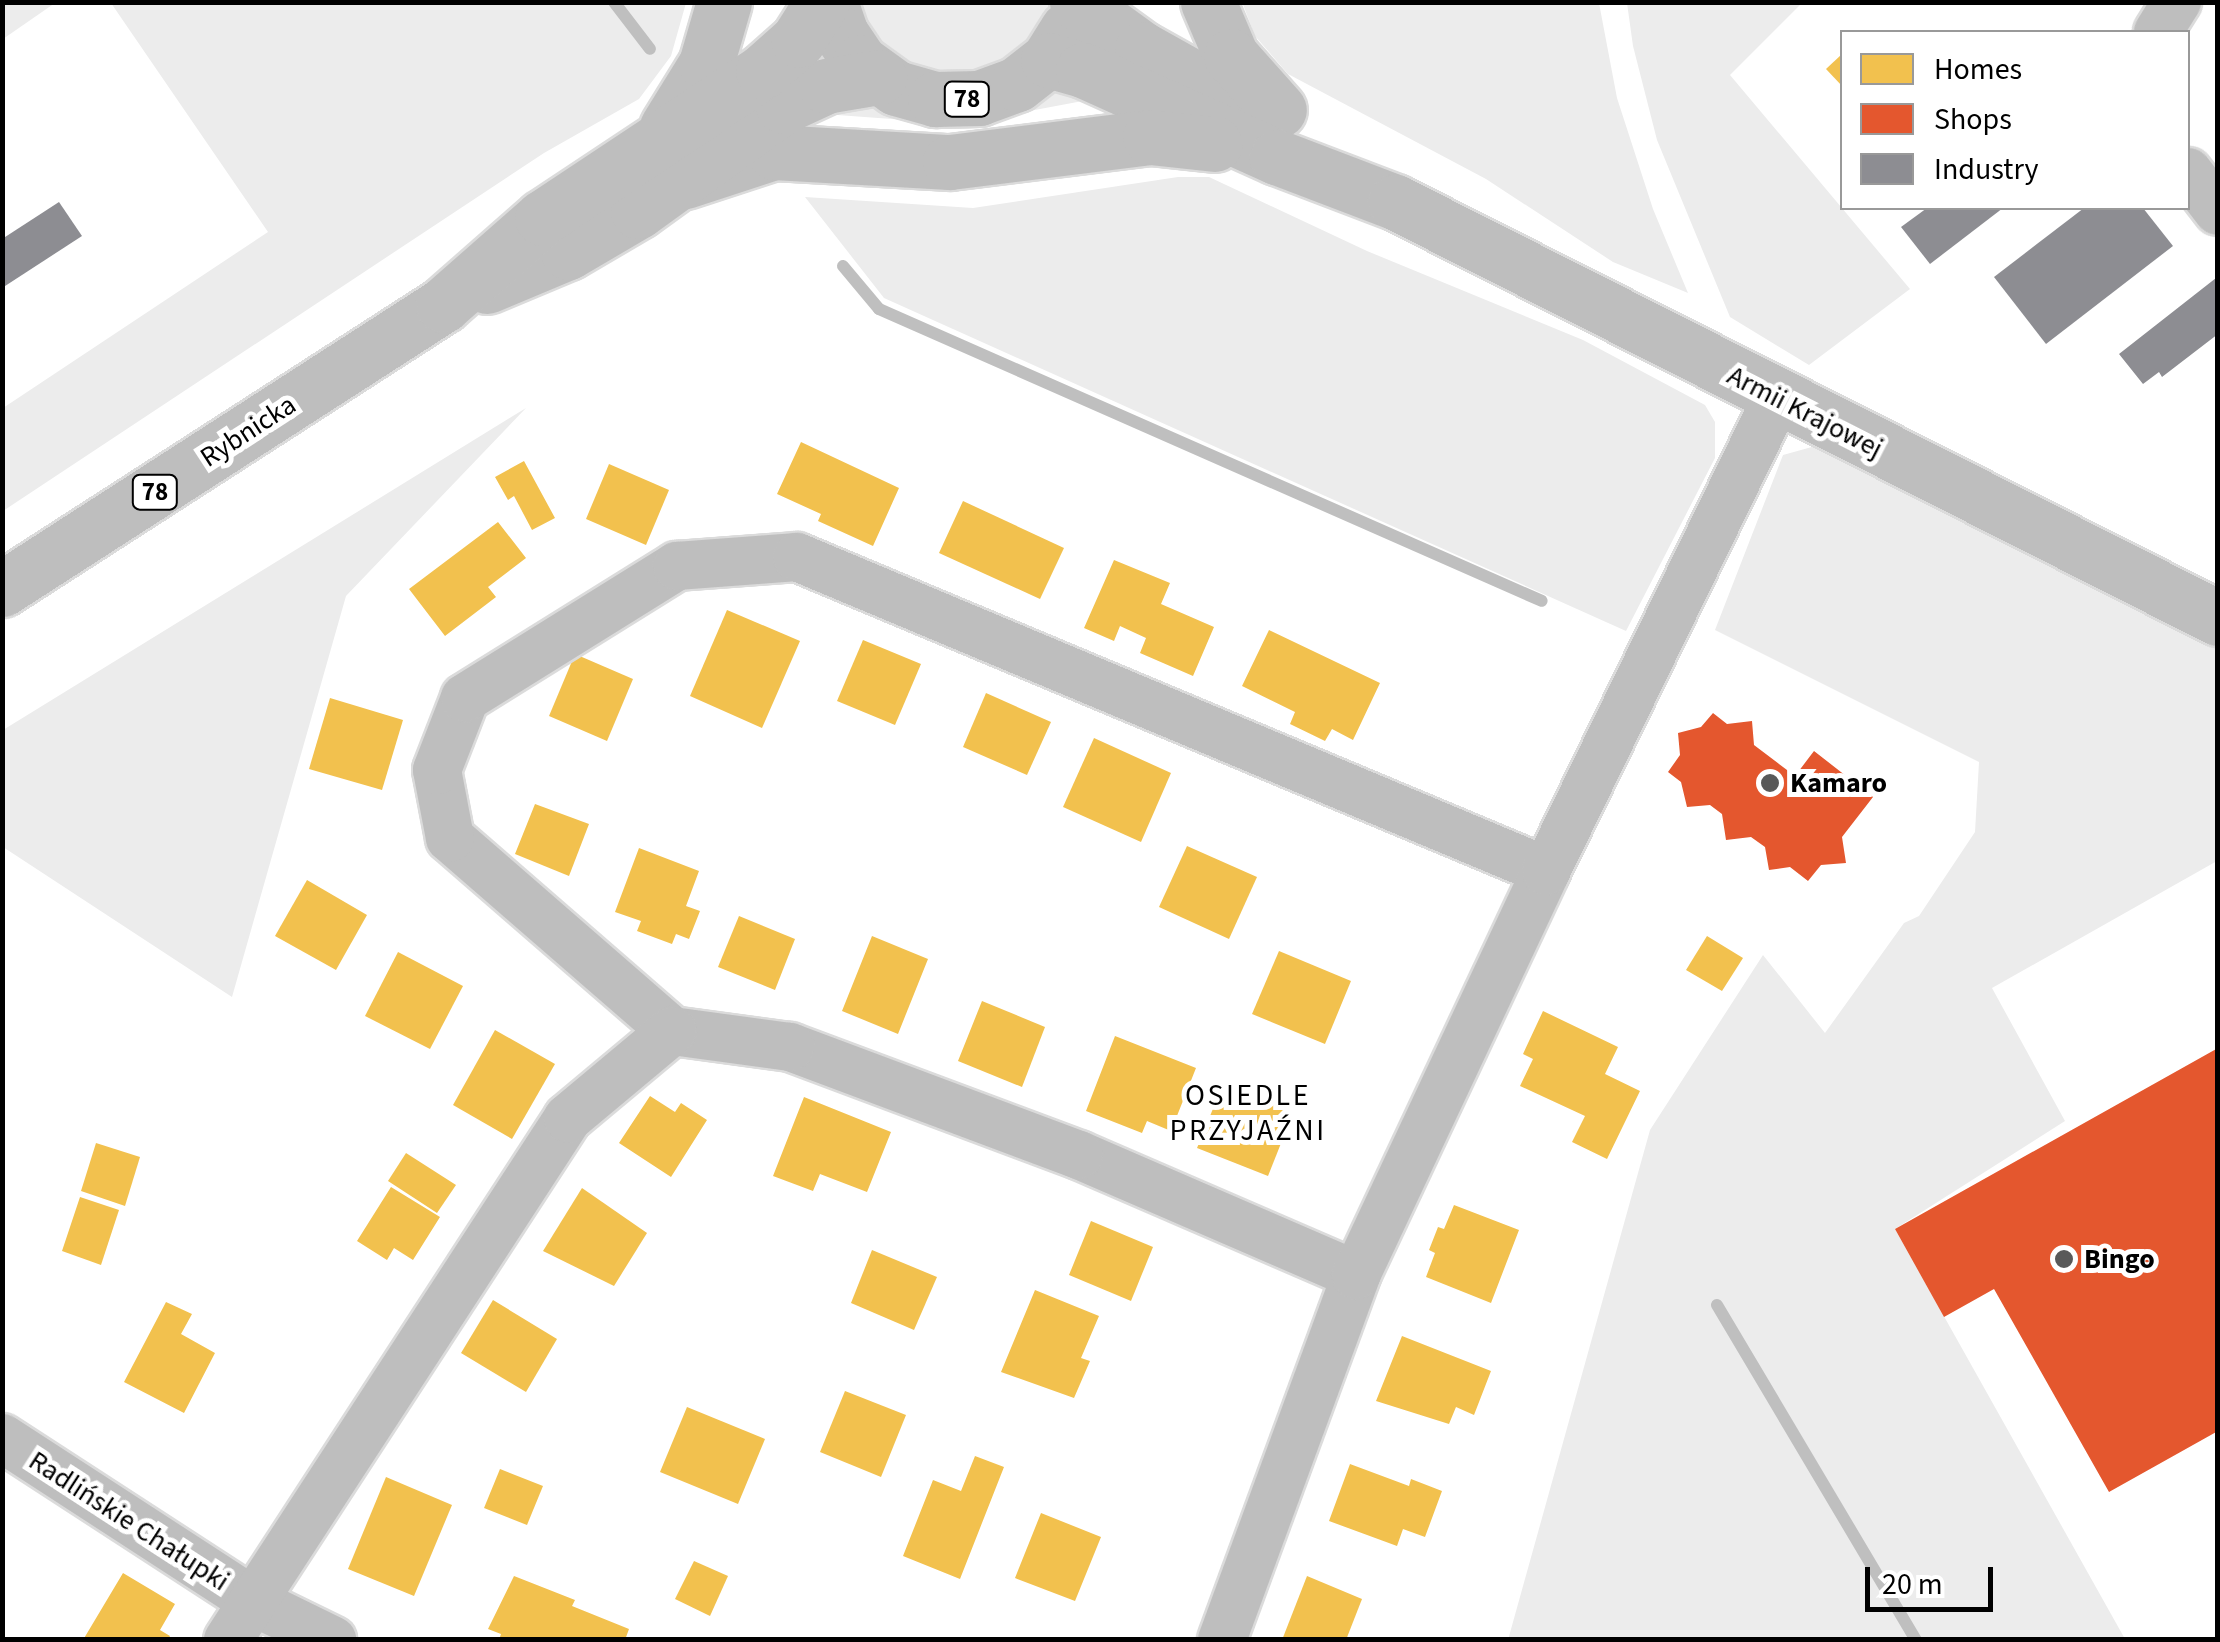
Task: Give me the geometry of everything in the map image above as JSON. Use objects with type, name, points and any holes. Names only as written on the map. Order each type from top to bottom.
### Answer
[{"type":"main road","points":[[724,2],[671,162],[774,152],[950,162],[1150,137],[1299,153]]},
{"type":"main road","name":"Rybnicka","points":[[671,162],[798,40],[822,2]]},
{"type":"main road","name":"78","points":[[830,2],[848,46],[879,77],[916,94],[964,100],[1017,84],[1048,60],[1066,34],[1077,2]]},
{"type":"main road","name":"Armii Krajowej","points":[[1077,2],[1299,153]]},
{"type":"main road","points":[[1208,2],[1230,56],[1299,153]]},
{"type":"main road","name":"Armii Krajowej","points":[[1048,60],[1299,153],[2218,618]]},
{"type":"main road","name":"Rybnicka","points":[[11,578],[443,305],[542,218],[671,162],[826,86],[879,77]]},
{"type":"street","points":[[2159,30],[2177,2]]},
{"type":"street","points":[[2190,175],[2218,211]]},
{"type":"street","points":[[1222,1640],[1356,1275],[1546,871],[1777,398]]},
{"type":"street","points":[[1356,1275],[1079,1155],[790,1047],[672,1031],[450,838],[438,770],[465,698],[677,566],[796,558],[1546,871]]},
{"type":"street","points":[[242,1621],[568,1118],[672,1031]]},
{"type":"street","name":"Radlińskie Chałupki","points":[[2,1438],[242,1621],[332,1640]]},
{"type":"shaded area","points":[[3,2],[55,2],[55,3],[3,39]]},
{"type":"shaded area","points":[[1242,2],[1599,3],[1617,98],[1653,209],[1688,293],[1613,262],[1486,179],[1288,74],[1255,36]]},
{"type":"shaded area","points":[[111,3],[686,3],[671,56],[639,99],[544,153],[3,511],[3,408],[268,232]]},
{"type":"shaded area","points":[[855,3],[1053,3],[1044,25],[1007,63],[955,78],[904,64],[865,27]]},
{"type":"shaded area","points":[[1627,3],[1802,3],[1730,75],[1910,289],[1809,365],[1730,317],[1657,140],[1633,46]]},
{"type":"shaded area","points":[[1053,89],[1088,100],[960,124],[810,113],[806,107]]},
{"type":"shaded area","points":[[1178,177],[1209,177],[1367,251],[1583,340],[1705,405],[1715,422],[1715,458],[1626,631],[884,298],[805,197],[973,208]]},
{"type":"shaded area","points":[[526,408],[346,596],[232,997],[3,847],[3,730]]},
{"type":"shaded area","points":[[1819,445],[2217,648],[2217,861],[1992,988],[2065,1121],[1895,1229],[2125,1639],[1508,1640],[1650,1130],[1763,955],[1825,1033],[1904,923],[1919,916],[1975,832],[1979,762],[1715,630],[1783,455]]},
{"type":"building: Homes","points":[[1840,56],[1840,84],[1826,69]]},
{"type":"building: Homes","points":[[801,442],[899,488],[873,546],[818,521],[821,514],[777,494]]},
{"type":"building: Homes","points":[[524,461],[555,518],[532,530],[514,496],[508,500],[495,477]]},
{"type":"building: Homes","points":[[609,464],[669,490],[646,545],[586,519]]},
{"type":"building: Homes","points":[[963,501],[1064,548],[1040,599],[939,553]]},
{"type":"building: Homes","points":[[498,522],[526,558],[488,587],[496,597],[445,636],[409,589]]},
{"type":"building: Homes","points":[[1114,560],[1170,583],[1161,604],[1214,627],[1193,676],[1140,653],[1146,638],[1120,626],[1114,641],[1084,628]]},
{"type":"building: Homes","points":[[727,610],[800,641],[762,728],[690,696]]},
{"type":"building: Homes","points":[[1269,630],[1380,683],[1353,740],[1332,729],[1325,741],[1290,724],[1295,712],[1242,686]]},
{"type":"building: Homes","points":[[863,640],[921,664],[895,725],[837,701]]},
{"type":"building: Homes","points":[[575,654],[633,679],[607,741],[549,716]]},
{"type":"building: Homes","points":[[986,693],[1051,722],[1027,775],[963,747]]},
{"type":"building: Homes","points":[[330,698],[403,720],[382,790],[309,769]]},
{"type":"building: Homes","points":[[1094,738],[1171,773],[1141,842],[1063,807]]},
{"type":"building: Homes","points":[[535,804],[589,824],[569,876],[515,854]]},
{"type":"building: Homes","points":[[1187,846],[1257,877],[1229,939],[1159,907]]},
{"type":"building: Homes","points":[[639,848],[699,871],[686,906],[700,911],[689,939],[676,934],[672,944],[637,931],[641,921],[615,912]]},
{"type":"building: Homes","points":[[307,880],[367,915],[336,970],[275,936]]},
{"type":"building: Homes","points":[[739,916],[795,939],[775,990],[718,967]]},
{"type":"building: Homes","points":[[872,936],[928,959],[898,1034],[842,1011]]},
{"type":"building: Homes","points":[[1707,936],[1743,958],[1722,991],[1686,970]]},
{"type":"building: Homes","points":[[1279,951],[1351,981],[1325,1044],[1252,1014]]},
{"type":"building: Homes","points":[[398,952],[463,986],[430,1049],[365,1016]]},
{"type":"building: Homes","points":[[982,1001],[1045,1027],[1022,1087],[958,1061]]},
{"type":"building: Homes","points":[[1543,1011],[1618,1047],[1605,1074],[1640,1091],[1607,1159],[1572,1142],[1585,1116],[1520,1086],[1533,1059],[1523,1054]]},
{"type":"building: Homes","points":[[495,1030],[555,1064],[512,1139],[453,1105]]},
{"type":"building: Homes","points":[[1115,1036],[1196,1068],[1171,1131],[1147,1121],[1142,1133],[1086,1111]]},
{"type":"building: Homes","points":[[1223,1084],[1293,1113],[1268,1176],[1197,1148]]},
{"type":"building: Homes","points":[[650,1096],[675,1112],[681,1103],[707,1120],[671,1177],[619,1143]]},
{"type":"building: Homes","points":[[804,1097],[891,1132],[867,1192],[820,1174],[813,1191],[773,1176]]},
{"type":"building: Homes","points":[[96,1143],[140,1157],[125,1206],[81,1191]]},
{"type":"building: Homes","points":[[406,1153],[456,1185],[437,1213],[388,1181]]},
{"type":"building: Homes","points":[[391,1187],[440,1217],[413,1260],[394,1248],[387,1260],[357,1241]]},
{"type":"building: Homes","points":[[582,1188],[647,1233],[614,1286],[543,1251]]},
{"type":"building: Homes","points":[[80,1197],[119,1210],[101,1265],[62,1251]]},
{"type":"building: Homes","points":[[1454,1205],[1519,1230],[1491,1303],[1426,1277],[1435,1253],[1429,1250],[1438,1227],[1444,1229]]},
{"type":"building: Homes","points":[[1091,1221],[1153,1247],[1131,1301],[1069,1275]]},
{"type":"building: Homes","points":[[872,1250],[937,1277],[914,1330],[851,1303]]},
{"type":"building: Homes","points":[[1035,1290],[1099,1316],[1081,1358],[1090,1361],[1074,1398],[1001,1372]]},
{"type":"building: Homes","points":[[493,1300],[557,1339],[526,1392],[461,1353]]},
{"type":"building: Homes","points":[[166,1302],[192,1314],[181,1334],[215,1353],[184,1413],[124,1382]]},
{"type":"building: Homes","points":[[1402,1336],[1491,1371],[1474,1415],[1456,1407],[1449,1424],[1376,1401]]},
{"type":"building: Homes","points":[[845,1391],[906,1415],[881,1477],[820,1452]]},
{"type":"building: Homes","points":[[687,1407],[765,1439],[738,1504],[660,1472]]},
{"type":"building: Homes","points":[[975,1456],[1004,1467],[960,1579],[903,1556],[933,1480],[961,1491]]},
{"type":"building: Homes","points":[[1350,1464],[1409,1486],[1411,1479],[1442,1491],[1425,1537],[1403,1529],[1397,1546],[1329,1521]]},
{"type":"building: Homes","points":[[500,1469],[543,1486],[527,1525],[484,1508]]},
{"type":"building: Homes","points":[[386,1477],[452,1505],[414,1596],[348,1569]]},
{"type":"building: Homes","points":[[1041,1513],[1101,1537],[1075,1601],[1015,1578]]},
{"type":"building: Homes","points":[[694,1561],[728,1576],[710,1616],[675,1599]]},
{"type":"building: Homes","points":[[123,1573],[175,1604],[160,1630],[170,1636],[168,1640],[83,1640]]},
{"type":"building: Homes","points":[[514,1576],[575,1600],[572,1606],[629,1629],[625,1640],[499,1640],[501,1634],[488,1629]]},
{"type":"building: Homes","points":[[1307,1576],[1362,1599],[1346,1640],[1282,1640]]},
{"type":"building: Shops","points":[[1713,713],[1727,724],[1752,721],[1754,745],[1795,776],[1814,751],[1873,797],[1842,837],[1846,863],[1821,865],[1808,881],[1790,867],[1769,870],[1765,847],[1751,837],[1726,840],[1722,814],[1710,805],[1687,807],[1681,782],[1668,772],[1680,755],[1678,733],[1701,727]]},
{"type":"building: Shops","name":"Bingo","points":[[2218,1048],[2218,1431],[2109,1492],[1994,1289],[1944,1317],[1895,1229]]},
{"type":"building: Industry","points":[[59,202],[82,236],[2,288],[2,239]]},
{"type":"building: Industry","points":[[1924,210],[2000,210],[1930,264],[1901,227]]},
{"type":"building: Industry","points":[[2081,210],[2145,210],[2173,246],[2046,344],[1994,277]]},
{"type":"building: Industry","points":[[2216,278],[2218,334],[2162,377],[2159,372],[2143,384],[2119,354]]},
{"type":"waterway","points":[[614,2],[650,49]]},
{"type":"waterway","points":[[843,266],[879,309],[1542,601]]},
{"type":"waterway","points":[[1717,1305],[1916,1640]]},
{"type":"place","name":"Kamaro","points":[[1770,783]]},
{"type":"place","name":"Bingo","points":[[2064,1259]]},
{"type":"district","name":"OSIEDLE PRZYJAŹNI","points":[[1248,1113]]}]
